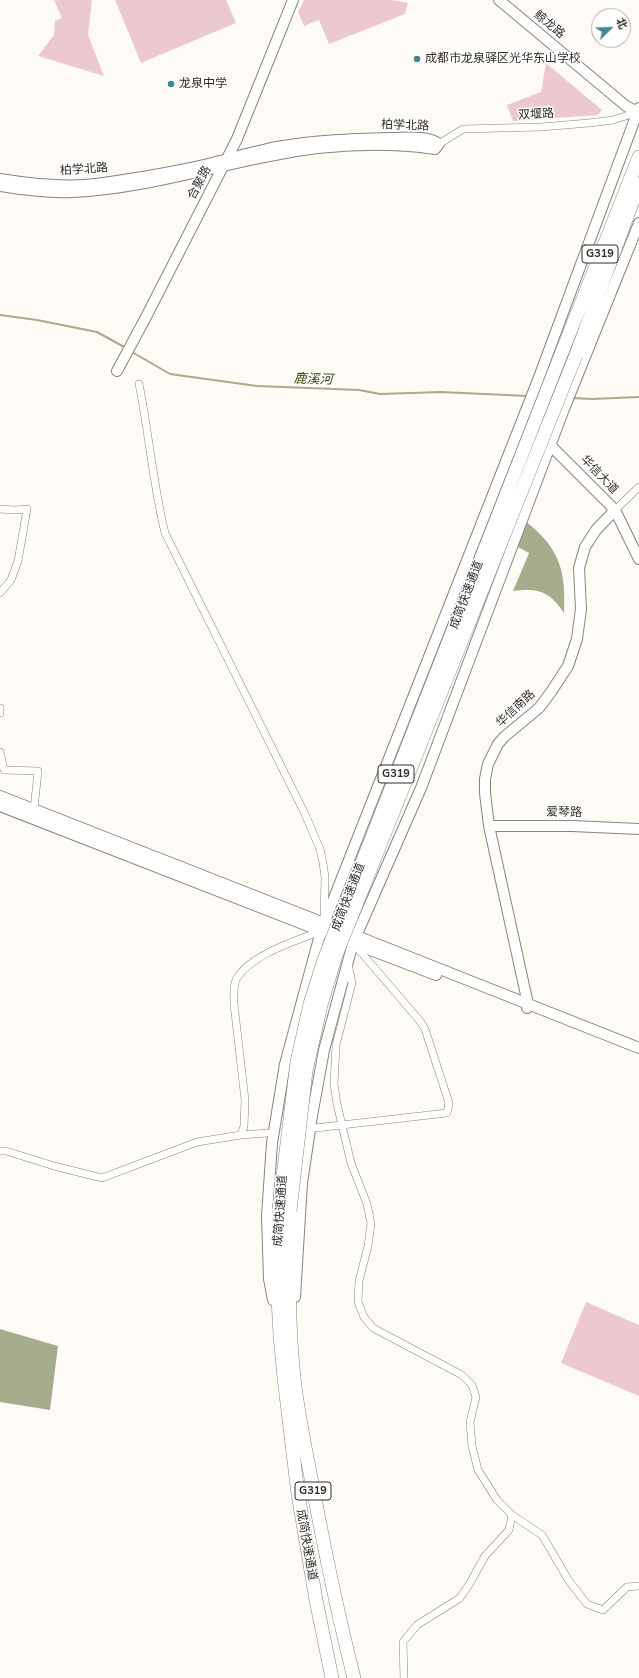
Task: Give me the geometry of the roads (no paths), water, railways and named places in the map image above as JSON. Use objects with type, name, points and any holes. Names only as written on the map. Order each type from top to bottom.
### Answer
[{"type":"highway","name":"成简快速通道","points":[[354,1678],[336,1604],[306,1453],[280,1336],[277,1280],[297,1062],[310,1004],[325,957],[639,156]]},
{"type":"highway","name":"成简快速通道","points":[[332,1678],[316,1600],[298,1494],[289,1378],[293,1353],[284,1210],[306,1071],[321,1005],[336,955],[576,355],[639,184]]},
{"type":"street","name":"合聚路","points":[[117,371],[146,318],[238,139],[293,0]]},
{"type":"street","name":"鲸龙路","points":[[499,0],[626,106],[638,111]]},
{"type":"street","name":"双堰路","points":[[439,144],[463,129],[541,127],[613,120],[638,111]]},
{"type":"street","points":[[280,1336],[269,1279],[267,1216],[272,1143],[285,1064],[322,927],[521,424],[638,111]]},
{"type":"street","name":"柏学北路","points":[[0,186],[52,192],[98,190],[140,185],[278,147],[337,140],[412,138],[434,140],[439,144]]},
{"type":"street","name":"柏学北路","points":[[0,179],[76,186],[96,184],[225,162]]},
{"type":"street","points":[[293,1353],[302,1183],[324,1050],[354,939],[421,788],[552,445],[564,408],[576,382],[639,223]]},
{"type":"street","points":[[139,384],[147,420],[159,510],[166,533],[305,814],[320,849],[325,877],[322,927]]},
{"type":"street","name":"华信大道","points":[[521,424],[552,445],[615,510],[639,559]]},
{"type":"street","points":[[615,510],[639,487]]},
{"type":"street","points":[[0,509],[14,510],[27,508],[18,561],[11,580],[0,593]]},
{"type":"street","name":"华信南路","points":[[527,1007],[489,826],[485,792],[488,764],[504,737],[538,708],[551,692],[568,666],[577,638],[581,609],[579,568],[585,547],[596,530],[615,510]]},
{"type":"street","points":[[0,708],[0,713]]},
{"type":"street","points":[[0,752],[4,770],[38,771],[34,809]]},
{"type":"street","points":[[0,796],[322,927]]},
{"type":"street","points":[[0,806],[354,939],[527,1007],[639,1048]]},
{"type":"street","name":"爱琴路","points":[[489,826],[572,826],[639,829]]},
{"type":"street","points":[[241,1135],[244,1126],[245,1100],[234,1004],[236,981],[242,970],[254,960],[322,927]]},
{"type":"street","points":[[315,1128],[447,1113],[449,1110],[449,1103],[425,1029],[354,939]]},
{"type":"street","points":[[348,962],[352,982],[336,1045],[334,1084],[351,1163],[368,1204],[371,1224],[368,1246],[359,1281],[358,1302],[364,1317],[373,1328],[462,1375],[472,1385],[476,1397],[470,1422],[472,1446],[478,1470],[497,1500],[512,1515],[542,1535],[569,1581],[587,1604],[603,1610],[627,1587],[639,1586]]},
{"type":"street","points":[[527,1007],[639,1055]]},
{"type":"street","points":[[0,1151],[6,1151],[54,1166],[102,1178],[197,1142],[241,1135],[267,1133]]},
{"type":"street","points":[[404,1678],[403,1642],[417,1625],[460,1598],[485,1556],[509,1530],[512,1515]]},
{"type":"waterway","name":"鹿溪河","points":[[0,315],[37,320],[97,332],[126,348]]},
{"type":"waterway","name":"鹿溪河","points":[[132,352],[170,374],[257,386],[359,390],[380,394],[441,392],[528,396]]},
{"type":"waterway","name":"鹿溪河","points":[[572,398],[592,399],[639,397]]},
{"type":"place","name":"成都市龙泉驿区光华东山学校","points":[[417,59]]},
{"type":"place","name":"龙泉中学","points":[[171,84]]}]
